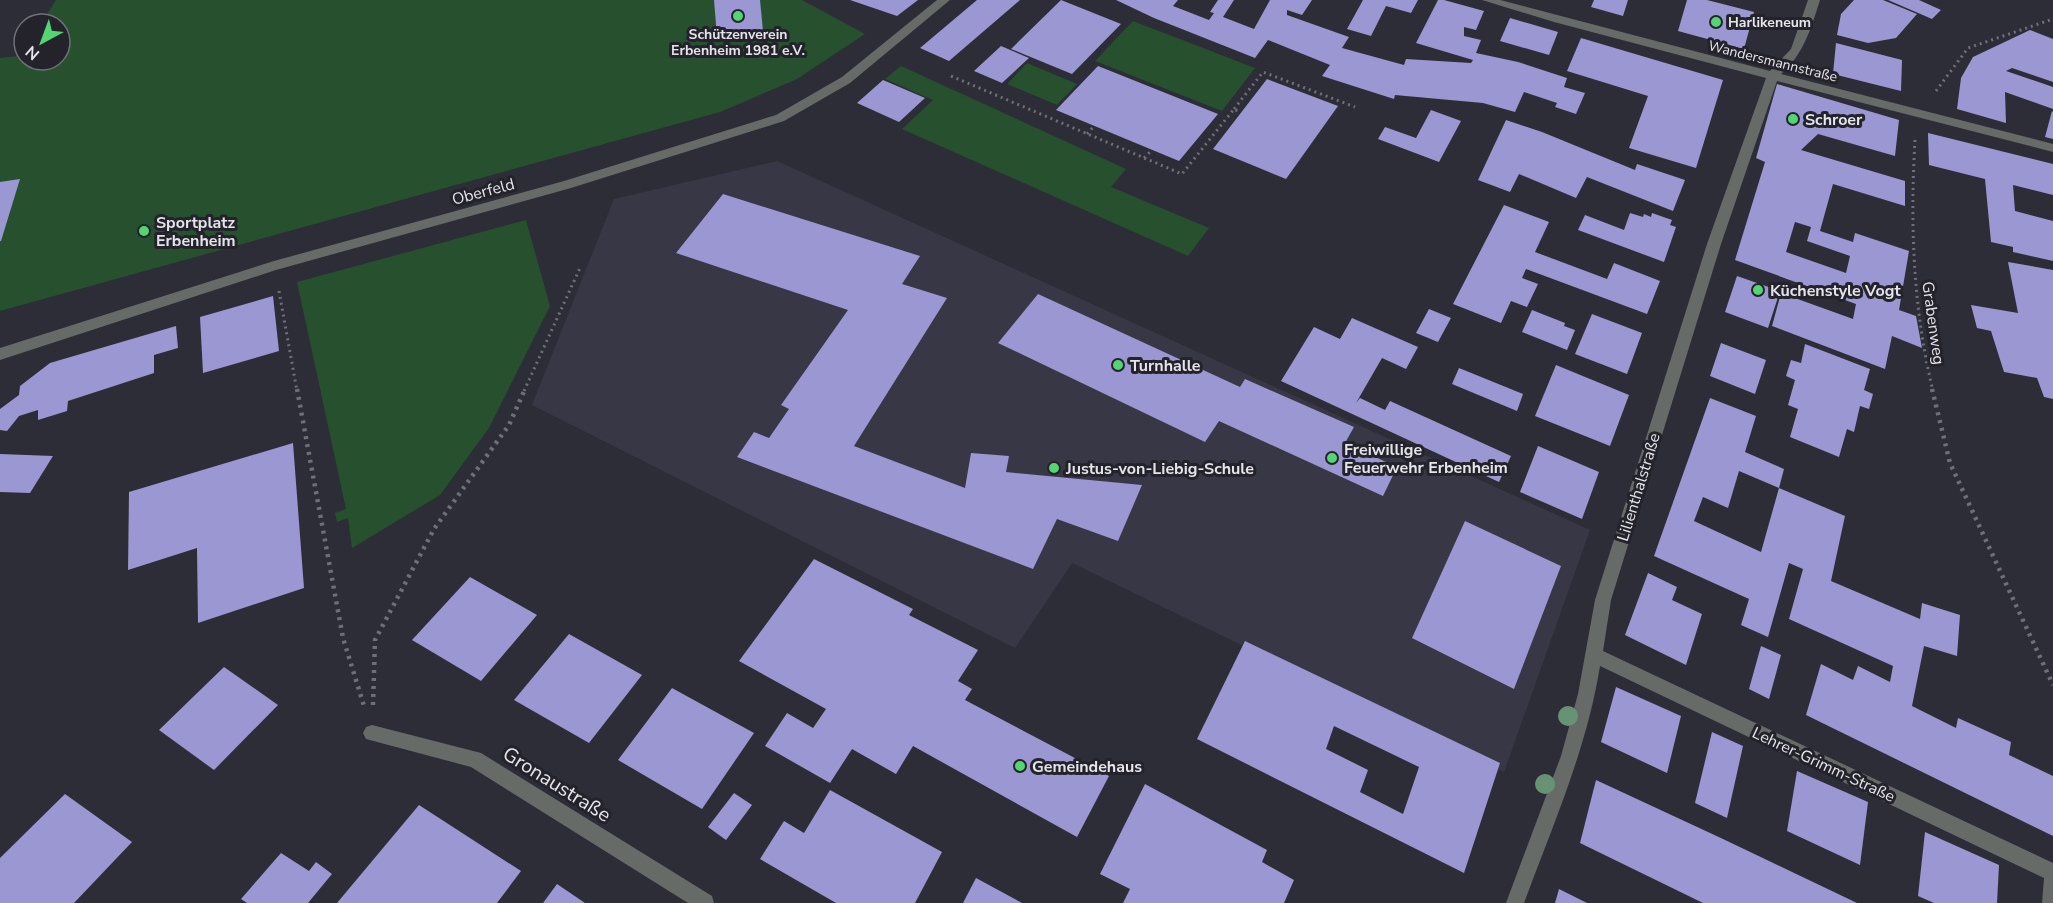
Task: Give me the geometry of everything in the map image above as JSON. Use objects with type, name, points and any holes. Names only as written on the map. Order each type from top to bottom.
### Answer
[{"type":"street","name":"Oberfeld","points":[[0,354],[274,266],[567,185],[780,118],[846,80],[944,0]]},
{"type":"street","name":"Wandersmannstraße","points":[[1487,0],[1682,54],[1773,75],[2053,148]]},
{"type":"street","points":[[1773,75],[1790,62],[1799,46],[1814,0]]},
{"type":"street","name":"Lilienthalstraße","points":[[1515,903],[1570,756],[1587,694],[1603,600],[1714,244],[1773,75]]},
{"type":"street","name":"Lehrer-Grimm-Straße","points":[[1594,655],[2053,875]]},
{"type":"street","name":"Gronaustraße","points":[[372,733],[475,759],[705,903]]},
{"type":"street","points":[[2051,903],[2053,875]]},
{"type":"path","points":[[1917,113],[1956,67],[1968,48],[2053,19]]},
{"type":"path","points":[[951,76],[1182,174],[1263,72],[1356,107]]},
{"type":"path","points":[[1234,110],[1241,112]]},
{"type":"path","name":"Grabenweg","points":[[1917,113],[1912,186],[1915,296],[1932,390],[1950,463],[2053,685]]},
{"type":"path","points":[[1087,134],[1094,126]]},
{"type":"path","points":[[1144,158],[1152,150]]},
{"type":"path","points":[[274,266],[343,638],[372,733]]},
{"type":"path","points":[[372,733],[375,640],[434,529],[509,425],[580,267]]},
{"type":"shaded area","name":"Justus-von-Liebig-Schule","points":[[777,161],[1590,530],[1504,772],[1072,563],[1015,648],[532,405],[614,199]]},
{"type":"green space","name":"Sportplatz Erbenheim","points":[[56,0],[802,0],[865,34],[797,79],[720,112],[0,311],[0,58],[12,57],[12,72],[72,72],[72,12],[48,12]]},
{"type":"green space","points":[[1133,21],[1255,68],[1222,111],[1095,61]]},
{"type":"green space","points":[[1027,63],[1077,84],[1057,105],[1007,84]]},
{"type":"green space","points":[[901,66],[1126,169],[1111,187],[1209,228],[1188,256],[902,129],[933,100],[885,79]]},
{"type":"green space","points":[[526,220],[550,306],[489,428],[440,495],[352,548],[348,518],[337,522],[335,513],[346,509],[297,282]]},
{"type":"building","name":"Schützenverein Erbenheim 1981 e.V.","points":[[714,0],[760,0],[763,31],[717,37]]},
{"type":"building","points":[[850,0],[918,0],[897,16]]},
{"type":"building","points":[[977,0],[1020,0],[949,61],[920,48]]},
{"type":"building","points":[[1061,0],[1121,24],[1072,74],[1011,49]]},
{"type":"building","points":[[1116,0],[1178,0],[1173,6],[1209,20],[1214,13],[1210,12],[1218,0],[1234,0],[1223,17],[1254,29],[1270,0],[1312,0],[1302,15],[1287,10],[1287,15],[1349,37],[1342,48],[1404,65],[1406,59],[1471,63],[1473,60],[1416,43],[1438,0],[1444,0],[1484,11],[1476,30],[1464,27],[1464,36],[1481,40],[1476,53],[1518,62],[1567,78],[1564,87],[1585,93],[1576,114],[1555,107],[1557,103],[1524,92],[1515,112],[1483,103],[1395,95],[1394,99],[1322,76],[1330,65],[1268,40],[1255,58],[1154,18]]},
{"type":"building","points":[[1363,0],[1418,0],[1411,13],[1386,6],[1371,36],[1347,29]]},
{"type":"building","points":[[1594,0],[1628,0],[1623,16],[1591,7]]},
{"type":"building","name":"Harlikeneum","points":[[1687,0],[1707,0],[1754,12],[1744,49],[1678,31]]},
{"type":"building","points":[[1854,0],[1883,0],[1917,14],[1896,38],[1868,43],[1837,35],[1841,14]]},
{"type":"building","points":[[1888,0],[1919,0],[1941,10],[1932,19]]},
{"type":"building","points":[[1510,18],[1558,32],[1549,55],[1500,41]]},
{"type":"building","points":[[2030,30],[2053,39],[2053,82],[2012,68],[2006,71],[2053,87],[2053,109],[2005,92],[2006,123],[1957,109],[1961,78],[1973,57]]},
{"type":"building","points":[[1581,38],[1723,80],[1696,168],[1629,148],[1648,96],[1567,71]]},
{"type":"building","points":[[1836,43],[1902,60],[1901,91],[1833,74]]},
{"type":"building","points":[[1001,46],[1029,58],[1002,83],[974,71]]},
{"type":"building","points":[[1098,66],[1218,114],[1179,161],[1056,110]]},
{"type":"building","points":[[1267,79],[1338,106],[1286,179],[1213,149]]},
{"type":"building","points":[[883,80],[925,98],[899,122],[857,103]]},
{"type":"building","points":[[1777,84],[1899,120],[1895,156],[1818,134],[1801,150],[1905,181],[1905,206],[1833,184],[1820,231],[1853,242],[1855,233],[1909,251],[1899,310],[1916,316],[1922,348],[1892,336],[1885,369],[1772,326],[1781,293],[1853,319],[1856,304],[1735,260],[1765,162],[1756,158]],"holes":[[[1795,222],[1811,227],[1807,241],[1850,256],[1846,273],[1786,252]]]},
{"type":"building","points":[[1431,110],[1461,121],[1439,162],[1378,139],[1385,127],[1416,138]]},
{"type":"building","points":[[2053,112],[2053,139],[2045,137]]},
{"type":"building","points":[[1506,120],[1542,132],[1635,170],[1637,164],[1685,180],[1673,211],[1587,177],[1576,198],[1519,174],[1510,192],[1478,180]]},
{"type":"building","points":[[1928,133],[2053,164],[2053,195],[2013,185],[2015,211],[2053,221],[2053,261],[2013,252],[2013,247],[1991,242],[1985,179],[1929,165]]},
{"type":"building","points":[[20,179],[1,241],[0,241],[0,182]]},
{"type":"building","points":[[723,194],[920,256],[902,284],[947,298],[854,446],[965,488],[971,453],[1009,456],[1006,472],[1142,485],[1118,541],[1057,519],[1033,569],[737,457],[754,432],[769,438],[789,409],[781,405],[848,310],[676,253]]},
{"type":"building","points":[[1504,205],[1549,222],[1535,252],[1607,279],[1614,263],[1660,281],[1647,314],[1526,269],[1522,278],[1538,284],[1527,307],[1511,301],[1501,323],[1453,304]]},
{"type":"building","points":[[1630,213],[1651,217],[1652,213],[1672,220],[1670,225],[1676,227],[1664,262],[1578,230],[1585,215],[1624,230]]},
{"type":"building","points":[[2008,262],[2053,270],[2053,399],[2044,397],[2037,378],[2004,372],[1991,331],[1977,328],[1971,305],[2018,313]]},
{"type":"building","points":[[1737,276],[1780,291],[1768,328],[1725,312]]},
{"type":"building","name":"Turnhalle","points":[[1038,294],[1240,387],[1245,379],[1354,427],[1345,443],[1397,467],[1383,496],[1219,421],[1205,442],[998,343]]},
{"type":"building","points":[[273,296],[279,351],[203,373],[200,317]]},
{"type":"building","points":[[1429,309],[1451,318],[1438,342],[1416,333]]},
{"type":"building","points":[[1532,310],[1565,323],[1564,326],[1575,330],[1567,350],[1522,332]]},
{"type":"building","points":[[1592,314],[1642,333],[1627,374],[1575,354]]},
{"type":"building","points":[[1352,318],[1418,347],[1406,369],[1382,358],[1356,403],[1360,398],[1385,410],[1390,401],[1511,456],[1499,482],[1281,381],[1314,327],[1340,339]]},
{"type":"building","points":[[176,326],[178,348],[154,355],[154,373],[68,401],[67,411],[38,420],[38,410],[19,416],[7,431],[0,430],[0,409],[19,395],[20,386],[50,363]]},
{"type":"building","points":[[1721,343],[1766,360],[1755,394],[1710,376]]},
{"type":"building","points":[[1805,344],[1870,369],[1864,390],[1873,394],[1869,409],[1860,406],[1854,432],[1847,429],[1839,457],[1790,437],[1798,409],[1788,405],[1795,380],[1786,376],[1791,360],[1801,363]]},
{"type":"building","points":[[1556,365],[1629,395],[1610,446],[1535,416]]},
{"type":"building","points":[[1459,368],[1523,394],[1517,411],[1452,384]]},
{"type":"building","points":[[1710,398],[1756,416],[1745,452],[1784,469],[1779,488],[1845,516],[1831,581],[1920,619],[1922,603],[1960,615],[1957,656],[1924,646],[1912,706],[1956,728],[1958,718],[2011,742],[2009,755],[2053,776],[2053,836],[1806,715],[1821,664],[1853,680],[1858,666],[1890,682],[1893,666],[1789,619],[1803,569],[1789,563],[1768,637],[1741,625],[1749,599],[1654,556]],"holes":[[[1739,471],[1779,488],[1761,552],[1694,521],[1703,497],[1728,508]]]},
{"type":"building","points":[[293,443],[304,588],[198,623],[197,548],[128,570],[129,492]]},
{"type":"building","points":[[1538,446],[1599,472],[1582,519],[1520,492]]},
{"type":"building","points":[[0,454],[53,456],[30,493],[0,492]]},
{"type":"building","points":[[1465,521],[1561,566],[1514,689],[1412,638]]},
{"type":"building","points":[[814,559],[913,609],[909,615],[978,650],[958,681],[972,689],[965,700],[1109,776],[1077,837],[913,746],[896,774],[852,749],[830,783],[765,746],[787,713],[813,728],[826,709],[739,661]]},
{"type":"building","points":[[1648,573],[1677,587],[1672,600],[1702,614],[1686,665],[1625,635]]},
{"type":"building","points":[[470,577],[537,615],[481,681],[412,640]]},
{"type":"building","points":[[569,634],[642,675],[589,743],[514,700]]},
{"type":"building","points":[[1245,641],[1500,763],[1464,873],[1197,739]],"holes":[[[1334,726],[1419,767],[1403,814],[1360,792],[1368,770],[1326,749]]]},
{"type":"building","points":[[1761,646],[1781,655],[1769,699],[1749,689]]},
{"type":"building","points":[[224,667],[278,705],[214,770],[159,730]]},
{"type":"building","points":[[1616,687],[1681,716],[1667,773],[1601,742]]},
{"type":"building","points":[[672,688],[754,733],[702,809],[618,760]]},
{"type":"building","points":[[1712,732],[1743,746],[1727,818],[1695,803]]},
{"type":"building","points":[[1797,771],[1868,802],[1860,865],[1787,831]]},
{"type":"building","points":[[1596,780],[1857,903],[1703,903],[1580,843]]},
{"type":"building","points":[[1145,784],[1267,850],[1262,862],[1294,880],[1284,903],[1123,903],[1130,889],[1100,874]]},
{"type":"building","points":[[830,790],[942,852],[915,903],[836,903],[760,859],[784,821],[804,833]]},
{"type":"building","points":[[734,793],[752,805],[726,840],[708,827]]},
{"type":"building","points":[[65,794],[132,842],[74,903],[0,903],[0,858]]},
{"type":"building","points":[[419,805],[521,871],[497,903],[337,903]]},
{"type":"building","points":[[1925,832],[1999,865],[1997,903],[1934,903],[1918,896]]},
{"type":"building","points":[[281,853],[309,871],[316,862],[332,874],[308,903],[247,903],[241,899]]},
{"type":"building","points":[[976,878],[1022,903],[963,903]]},
{"type":"building","points":[[557,884],[585,903],[543,903]]},
{"type":"building","points":[[1559,889],[1587,903],[1555,903]]},
{"type":"place","name":"Schützenverein Erbenheim 1981 e.V.","points":[[738,16]]},
{"type":"place","name":"Harlikeneum","points":[[1716,22]]},
{"type":"place","name":"Schroer","points":[[1793,119]]},
{"type":"place","name":"Sportplatz Erbenheim","points":[[144,231]]},
{"type":"place","name":"Küchenstyle Vogt","points":[[1758,290]]},
{"type":"place","name":"Turnhalle","points":[[1118,365]]},
{"type":"place","name":"Freiwillige Feuerwehr Erbenheim","points":[[1332,458]]},
{"type":"place","name":"Justus-von-Liebig-Schule","points":[[1054,468]]},
{"type":"place","name":"Gemeindehaus","points":[[1020,766]]}]
